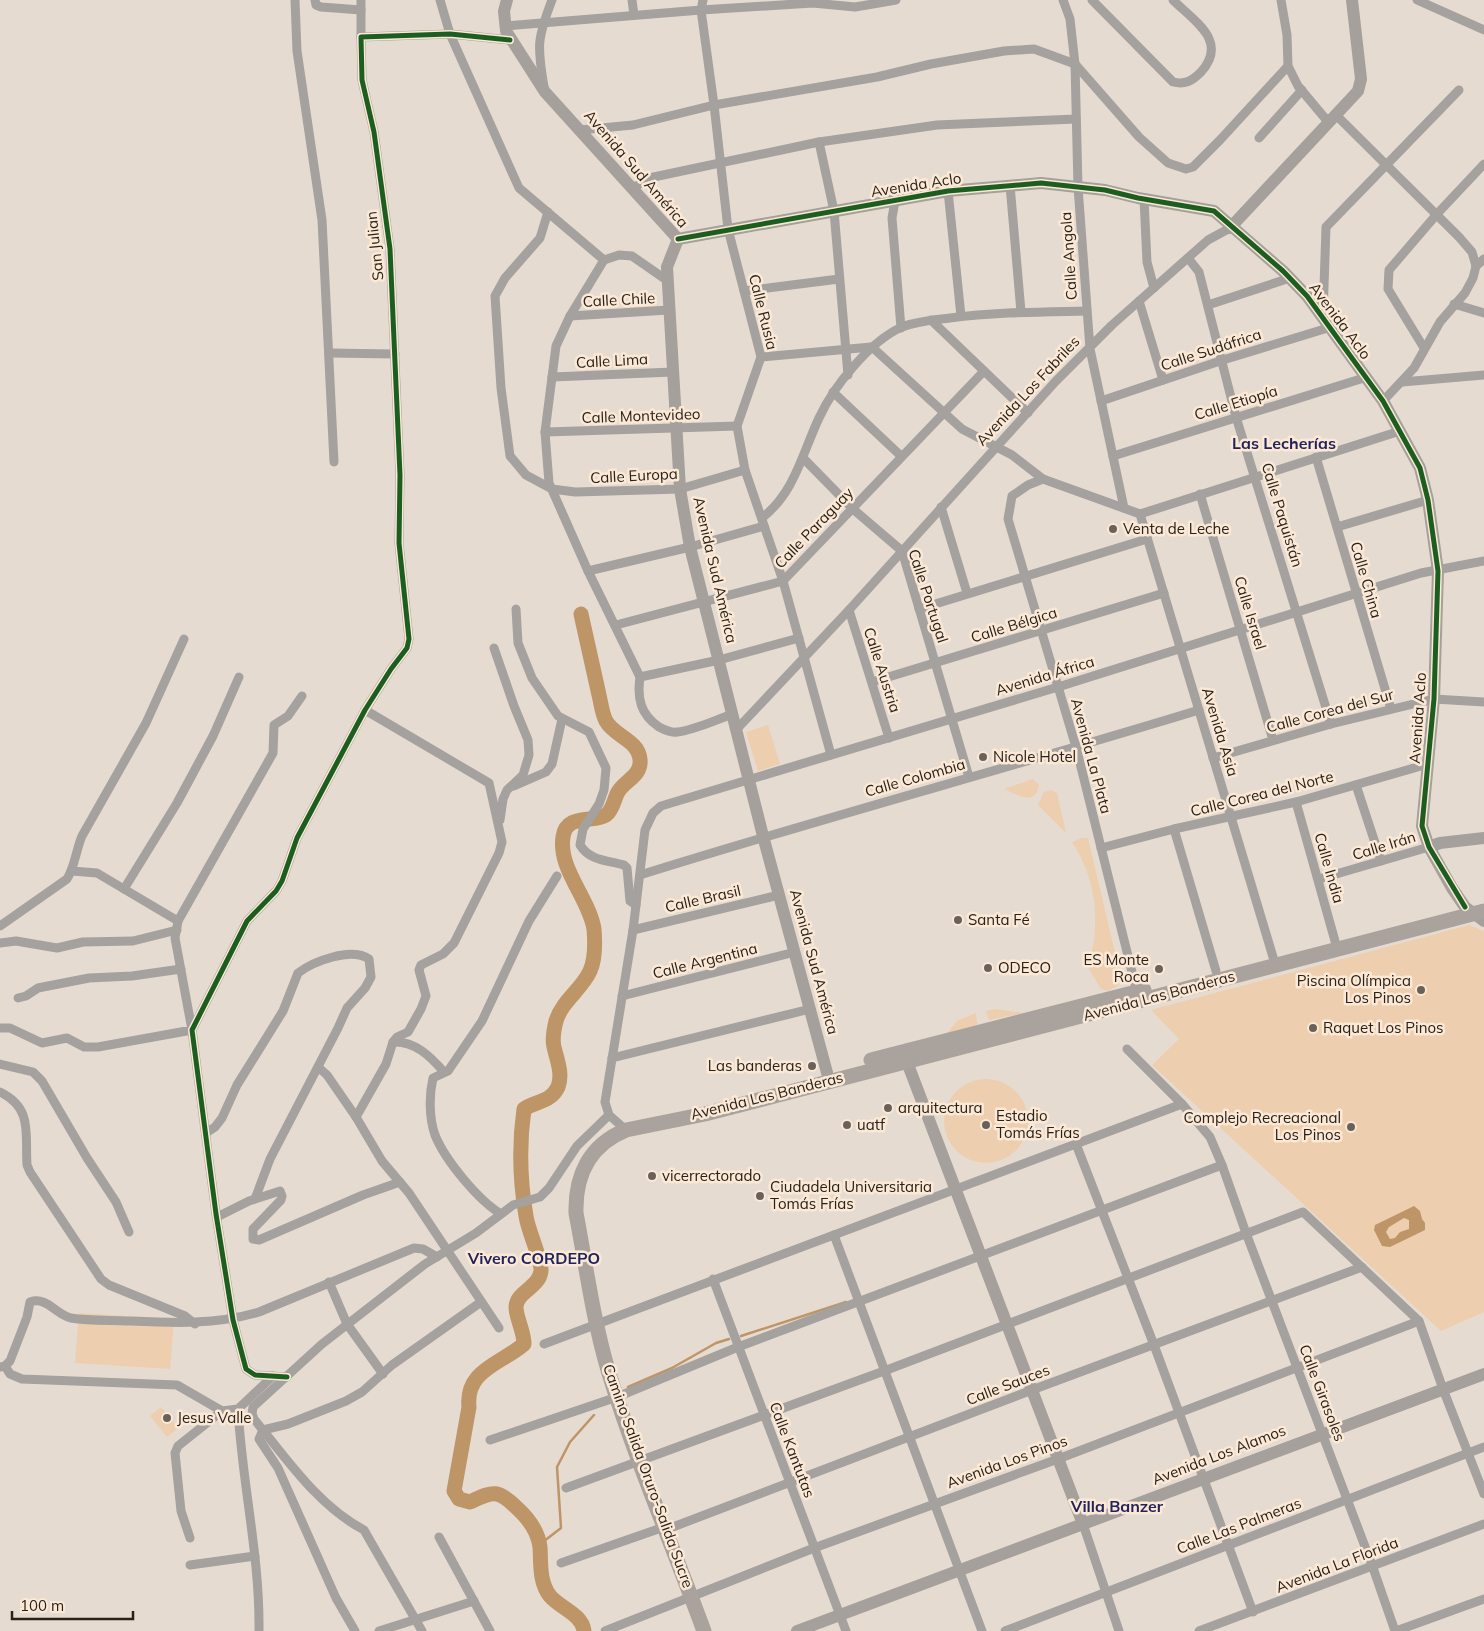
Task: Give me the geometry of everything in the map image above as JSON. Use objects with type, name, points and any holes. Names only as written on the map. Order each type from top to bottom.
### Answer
[{"type":"main road","name":"Avenida Las Banderas","points":[[681,1117],[705,1114],[828,1075],[1138,996],[1477,913],[1484,902]]},
{"type":"main road","name":"Avenida Las Banderas","points":[[828,1075],[907,1062],[1138,996],[1216,971],[1335,941],[1477,913]]},
{"type":"main road","name":"Camino Salida Oruro-Salida Sucre","points":[[681,1117],[626,1130],[598,1148],[583,1168],[577,1189],[576,1214],[597,1325],[617,1397],[639,1462],[704,1631]]},
{"type":"street","points":[[295,0],[297,51],[322,220],[334,462]]},
{"type":"street","points":[[315,0],[316,5],[321,8],[361,10]]},
{"type":"street","name":"San Julian","points":[[192,1030],[247,921],[276,891],[282,880],[297,838],[365,710],[390,669],[407,648],[408,623],[403,603],[399,543],[400,497],[390,249],[374,132],[362,80],[361,0]]},
{"type":"street","points":[[440,0],[450,34],[519,188],[604,260]]},
{"type":"street","name":"Avenida Sud América","points":[[506,0],[506,26],[510,40],[545,92],[678,239],[667,267],[680,489],[690,547],[763,836],[828,1075]]},
{"type":"street","points":[[545,92],[538,51],[543,24],[552,0]]},
{"type":"street","points":[[632,0],[634,15]]},
{"type":"street","name":"Calle Rusia","points":[[703,0],[701,10],[728,229],[761,357],[737,426],[745,470],[782,581],[831,755]]},
{"type":"street","points":[[506,26],[701,10],[762,3],[813,3],[855,7],[896,0]]},
{"type":"street","name":"Calle Angola","points":[[1063,0],[1070,19],[1075,64],[1078,187],[1090,349],[1124,508]]},
{"type":"street","points":[[1092,0],[1173,82],[1182,84],[1190,82],[1201,71],[1210,60],[1213,48],[1211,39],[1206,33],[1172,0]]},
{"type":"street","points":[[1281,0],[1287,35],[1288,66],[1302,90],[1386,164],[1476,256],[1484,257]]},
{"type":"street","name":"Avenida Los Fabriles","points":[[736,730],[849,610],[1028,413],[1090,349],[1208,240],[1230,228],[1358,91],[1361,79],[1352,0]]},
{"type":"street","points":[[1417,0],[1484,30]]},
{"type":"street","points":[[1439,10],[1441,0]]},
{"type":"street","points":[[361,37],[450,34],[510,40]]},
{"type":"street","points":[[580,130],[633,125],[714,105],[816,89],[931,64],[1004,51],[1034,49],[1075,64],[1139,137],[1168,163],[1186,169],[1193,167],[1220,140],[1288,66]]},
{"type":"street","points":[[1258,138],[1302,90]]},
{"type":"street","points":[[1323,316],[1324,234],[1326,227],[1459,90]]},
{"type":"street","points":[[632,189],[649,178],[819,142],[937,125],[1076,119]]},
{"type":"street","points":[[819,142],[834,212],[844,349],[848,375]]},
{"type":"street","points":[[1424,348],[1388,289],[1389,270],[1437,214],[1484,164]]},
{"type":"street","name":"Avenida Aclo","points":[[678,239],[948,191],[1041,183],[1105,190],[1214,211],[1222,216],[1230,228],[1290,278],[1323,316],[1383,401],[1420,468],[1428,500],[1438,571],[1434,698],[1422,826],[1429,847],[1477,913]]},
{"type":"street","points":[[1010,186],[1021,312]]},
{"type":"street","points":[[948,191],[961,316]]},
{"type":"street","points":[[1144,199],[1148,262],[1154,288]]},
{"type":"street","points":[[896,201],[892,218],[901,328]]},
{"type":"street","points":[[548,212],[540,238],[504,278],[495,296],[501,388],[510,456],[526,475],[552,489]]},
{"type":"street","points":[[1472,252],[1476,266]]},
{"type":"street","points":[[668,281],[632,256],[619,255],[604,260],[570,316],[556,346],[545,432],[549,483],[588,571],[640,677],[638,694],[643,712],[651,721],[666,731],[676,732],[732,714]]},
{"type":"street","points":[[1383,401],[1414,368],[1440,322],[1465,293],[1473,278],[1476,266],[1484,257]]},
{"type":"street","name":"Calle Paquistán","points":[[1188,258],[1199,272],[1236,417],[1298,612],[1330,724]]},
{"type":"street","points":[[1208,306],[1290,278]]},
{"type":"street","points":[[744,291],[839,279]]},
{"type":"street","points":[[1139,302],[1163,380]]},
{"type":"street","points":[[1454,304],[1484,313]]},
{"type":"street","name":"Calle Chile","points":[[570,316],[670,310]]},
{"type":"street","points":[[588,571],[690,547],[763,522],[794,480],[804,459],[818,418],[833,392],[872,347],[901,328],[931,320],[961,316],[1021,312],[1086,311]]},
{"type":"street","points":[[931,320],[1028,413]]},
{"type":"street","name":"Calle Sudáfrica","points":[[1101,400],[1331,327]]},
{"type":"street","points":[[761,357],[872,347],[962,429],[997,447],[1043,479],[1140,514],[1400,431]]},
{"type":"street","points":[[328,354],[395,354]]},
{"type":"street","name":"Calle Paraguay","points":[[616,625],[704,604],[782,581],[853,509],[942,412],[984,371]]},
{"type":"street","name":"Calle Lima","points":[[552,377],[673,372]]},
{"type":"street","points":[[1402,382],[1484,375]]},
{"type":"street","name":"Calle Etiopía","points":[[1113,456],[1367,377]]},
{"type":"street","points":[[833,392],[902,456]]},
{"type":"street","name":"Calle Montevideo","points":[[545,432],[676,430],[737,426]]},
{"type":"street","name":"Calle China","points":[[1316,458],[1391,709]]},
{"type":"street","name":"Calle Portugal","points":[[804,459],[853,509],[902,551],[969,777]]},
{"type":"street","name":"Calle Europa","points":[[552,489],[575,492],[680,489],[745,470]]},
{"type":"street","name":"Avenida La Plata","points":[[1043,479],[1028,485],[1012,496],[1008,519],[1076,747],[1138,996]]},
{"type":"street","name":"Calle Israel","points":[[1200,494],[1273,740]]},
{"type":"street","points":[[1337,527],[1428,500]]},
{"type":"street","points":[[941,508],[967,594]]},
{"type":"street","name":"Avenida Asia","points":[[1140,514],[1273,958]]},
{"type":"street","points":[[919,609],[1147,539]]},
{"type":"street","name":"Avenida África","points":[[640,875],[645,830],[653,813],[661,806],[1058,687],[1422,573],[1484,561]]},
{"type":"street","name":"Calle Bélgica","points":[[872,682],[1164,593]]},
{"type":"street","points":[[516,609],[518,643],[532,678],[553,711],[562,718],[589,732],[606,768],[604,790],[599,804],[583,829],[580,845],[585,853],[593,858],[624,865],[627,868],[630,901],[636,905]]},
{"type":"street","name":"Calle Austria","points":[[849,610],[889,738]]},
{"type":"street","points":[[640,677],[720,660],[798,638]]},
{"type":"street","points":[[0,926],[60,886],[72,871],[76,851],[82,836],[146,723],[184,640]]},
{"type":"street","points":[[494,648],[528,740],[529,755],[523,775],[509,788],[503,799],[499,827]]},
{"type":"street","points":[[124,888],[177,803],[213,736],[239,677]]},
{"type":"street","points":[[287,1377],[255,1375],[246,1369],[233,1320],[192,1030],[175,938],[178,926],[274,753],[274,725],[288,716],[302,696]]},
{"type":"street","name":"Calle Corea del Sur","points":[[1213,758],[1330,724],[1434,698],[1484,702]]},
{"type":"street","points":[[356,1117],[365,1105],[386,1064],[393,1042],[397,1037],[408,1032],[426,996],[419,970],[421,965],[443,954],[454,943],[489,876],[502,842],[489,783],[365,710]]},
{"type":"street","name":"Calle Colombia","points":[[640,875],[763,836],[1199,710]]},
{"type":"street","points":[[509,788],[546,772],[552,764],[562,718]]},
{"type":"street","name":"Calle Corea del Norte","points":[[1101,848],[1174,829],[1296,802],[1428,764]]},
{"type":"street","points":[[1356,785],[1381,861]]},
{"type":"street","name":"Calle India","points":[[1296,802],[1335,941]]},
{"type":"street","points":[[1174,829],[1216,971]]},
{"type":"street","points":[[1429,847],[1440,843],[1484,838]]},
{"type":"street","name":"Calle Irán","points":[[1319,879],[1429,847]]},
{"type":"street","points":[[72,871],[97,873],[124,888],[178,926]]},
{"type":"street","points":[[626,1130],[609,1116],[604,1102],[633,930],[640,875]]},
{"type":"street","points":[[500,1214],[488,1206],[465,1178],[448,1157],[435,1134],[430,1089],[433,1078],[448,1071],[482,1021],[529,921],[557,876]]},
{"type":"street","name":"Calle Brasil","points":[[633,930],[779,895]]},
{"type":"street","points":[[0,943],[16,941],[57,948],[83,942],[133,941],[178,926]]},
{"type":"street","name":"Calle Argentina","points":[[622,996],[795,952]]},
{"type":"street","points":[[206,1133],[215,1127],[222,1118],[237,1085],[283,1010],[298,973],[338,956],[363,955],[369,959],[372,977],[347,1008],[270,1159],[254,1199]]},
{"type":"street","points":[[18,998],[26,996],[38,988],[90,978],[132,976],[181,969]]},
{"type":"street","points":[[612,1058],[810,1009]]},
{"type":"street","points":[[0,1028],[10,1028],[42,1043],[67,1038],[84,1047],[98,1047],[192,1030]]},
{"type":"street","points":[[393,1042],[408,1042],[430,1056],[444,1072]]},
{"type":"street","name":"Calle Girasoles","points":[[1126,1049],[1182,1104],[1210,1137],[1372,1565],[1395,1631]]},
{"type":"street","points":[[907,1062],[1083,1524],[1119,1631]]},
{"type":"street","points":[[0,1064],[33,1072],[42,1081],[86,1158],[116,1202],[129,1232]]},
{"type":"street","points":[[318,1067],[327,1075],[356,1117],[382,1161],[400,1182],[498,1328]]},
{"type":"street","points":[[0,1092],[16,1100],[24,1118],[27,1165],[30,1172],[100,1278],[109,1285],[185,1316],[195,1324]]},
{"type":"street","points":[[544,1344],[1182,1104]]},
{"type":"street","points":[[422,1631],[364,1530],[352,1523],[312,1489],[263,1430],[252,1414],[252,1407],[322,1344],[437,1257],[518,1203],[532,1201],[540,1197],[549,1188],[577,1146],[609,1116]]},
{"type":"street","points":[[1076,1144],[1154,1345],[1253,1612]]},
{"type":"street","points":[[490,1440],[617,1397],[738,1347],[1222,1165]]},
{"type":"street","points":[[217,1217],[254,1199],[280,1191],[282,1196],[253,1229],[253,1238],[259,1240],[363,1195],[400,1182]]},
{"type":"street","points":[[566,1488],[764,1416],[1303,1212],[1419,1321],[1442,1389],[1484,1494]]},
{"type":"street","points":[[834,1235],[957,1570],[982,1631]]},
{"type":"street","points":[[222,1411],[177,1385],[22,1379],[10,1374],[3,1366],[10,1361],[28,1317],[30,1302],[41,1301],[70,1318],[195,1324],[233,1320],[258,1312],[414,1248],[423,1249],[437,1257]]},
{"type":"street","name":"Calle Sauces","points":[[561,1563],[665,1528],[909,1438],[1271,1299],[1362,1267]]},
{"type":"street","name":"Calle Kantutas","points":[[714,1279],[846,1631]]},
{"type":"street","points":[[329,1282],[347,1324],[383,1374]]},
{"type":"street","points":[[263,1430],[288,1424],[346,1401],[362,1392],[383,1374],[481,1302]]},
{"type":"street","name":"Avenida Los Pinos","points":[[604,1631],[932,1503],[1058,1459],[1297,1366],[1419,1321]]},
{"type":"street","name":"Avenida Los Alamos","points":[[798,1631],[1484,1374]]},
{"type":"street","points":[[190,1538],[181,1511],[175,1453],[178,1446],[222,1411],[238,1409],[273,1376]]},
{"type":"street","points":[[238,1409],[241,1450],[255,1556],[259,1631]]},
{"type":"street","points":[[263,1430],[259,1439],[278,1468],[336,1598],[355,1631]]},
{"type":"street","name":"Calle Las Palmeras","points":[[1005,1631],[1484,1447]]},
{"type":"street","name":"Avenida La Florida","points":[[1199,1631],[1484,1524]]},
{"type":"street","points":[[439,1537],[490,1631]]},
{"type":"street","points":[[190,1565],[255,1556]]},
{"type":"street","points":[[1395,1631],[1484,1599]]},
{"type":"street","points":[[378,1631],[474,1601]]},
{"type":"shaded area","points":[[768,725],[780,764],[758,771],[746,732]]},
{"type":"shaded area","points":[[1033,779],[1039,785],[1037,792],[1030,798],[1025,798],[1004,789]]},
{"type":"shaded area","points":[[1051,790],[1057,793],[1066,833],[1038,805],[1044,792]]},
{"type":"shaded area","points":[[1088,838],[1121,978],[1119,985],[1108,991],[1101,989],[1088,967],[1094,941],[1094,902],[1089,877],[1072,842]]},
{"type":"shaded area","name":"Complejo Recreacional Los Pinos","points":[[1469,925],[1484,931],[1484,1312],[1441,1331],[1152,1065],[1179,1039],[1151,1010]]},
{"type":"shaded area","points":[[996,1009],[1024,1013],[989,1020],[986,1011]]},
{"type":"shaded area","points":[[976,1013],[977,1025],[947,1033],[957,1021]]},
{"type":"shaded area","name":"Estadio Tomás Frías","points":[[986,1079],[1009,1086],[1021,1098],[1028,1121],[1021,1144],[1009,1156],[986,1163],[963,1156],[951,1144],[944,1121],[951,1098],[963,1086]]},
{"type":"shaded area","points":[[1414,1206],[1420,1211],[1425,1223],[1425,1230],[1390,1247],[1382,1246],[1374,1230],[1375,1225]],"holes":[[[1404,1218],[1409,1220],[1409,1229],[1400,1232],[1395,1238],[1390,1239],[1386,1232],[1389,1227]]]},
{"type":"shaded area","points":[[79,1313],[174,1319],[170,1369],[75,1363]]},
{"type":"shaded area","points":[[161,1407],[178,1428],[167,1437],[150,1416]]},
{"type":"waterway","points":[[581,614],[605,718],[614,731],[635,747],[640,759],[640,765],[636,774],[618,792],[612,807],[606,815],[575,822],[565,829],[563,837],[565,861],[591,917],[594,929],[593,961],[590,971],[582,984],[563,1007],[556,1021],[553,1041],[560,1072],[558,1087],[551,1096],[524,1109],[521,1149],[522,1189],[527,1222],[541,1266],[536,1282],[517,1302],[517,1316],[524,1344],[486,1369],[473,1384],[469,1394],[469,1407],[454,1491],[459,1499],[470,1502],[489,1494],[499,1495],[504,1497],[525,1516],[535,1530],[539,1541],[541,1572],[546,1591],[579,1620],[584,1631]]},
{"type":"waterway","points":[[741,1336],[846,1302]]},
{"type":"waterway","points":[[628,1387],[672,1368],[716,1343],[729,1339]]},
{"type":"waterway","points":[[539,1545],[561,1528],[557,1467],[570,1442],[594,1415]]},
{"type":"cycle path","points":[[287,1377],[255,1375],[246,1369],[233,1320],[216,1214],[192,1030],[247,921],[276,891],[282,881],[297,838],[365,710],[407,648],[409,639],[399,543],[400,475],[390,249],[374,132],[362,80],[361,37],[450,34],[510,40]]},
{"type":"cycle path","points":[[678,239],[948,191],[1041,183],[1105,190],[1138,198],[1214,211],[1283,271],[1307,296],[1383,401],[1420,468],[1428,500],[1438,571],[1434,699],[1422,826],[1429,847],[1465,907]]},
{"type":"place","name":"Venta de Leche","points":[[1113,529]]},
{"type":"place","name":"Nicole Hotel","points":[[983,757]]},
{"type":"place","name":"Santa Fé","points":[[958,920]]},
{"type":"place","name":"ODECO","points":[[988,968]]},
{"type":"place","name":"ES Monte Roca","points":[[1159,969]]},
{"type":"place","name":"Piscina Olímpica Los Pinos","points":[[1421,990]]},
{"type":"place","name":"Raquet Los Pinos","points":[[1313,1028]]},
{"type":"place","name":"Las banderas","points":[[812,1066]]},
{"type":"place","name":"arquitectura","points":[[888,1108]]},
{"type":"place","name":"uatf","points":[[847,1125]]},
{"type":"place","name":"Estadio Tomás Frías","points":[[986,1125]]},
{"type":"place","name":"Complejo Recreacional Los Pinos","points":[[1351,1127]]},
{"type":"place","name":"vicerrectorado","points":[[652,1176]]},
{"type":"place","name":"Ciudadela Universitaria Tomás Frías","points":[[760,1196]]},
{"type":"place","name":"Jesus Valle","points":[[167,1418]]},
{"type":"district","name":"Las Lecherías","points":[[1284,443]]},
{"type":"district","name":"Vivero CORDEPO","points":[[534,1258]]},
{"type":"district","name":"Villa Banzer","points":[[1117,1506]]}]
